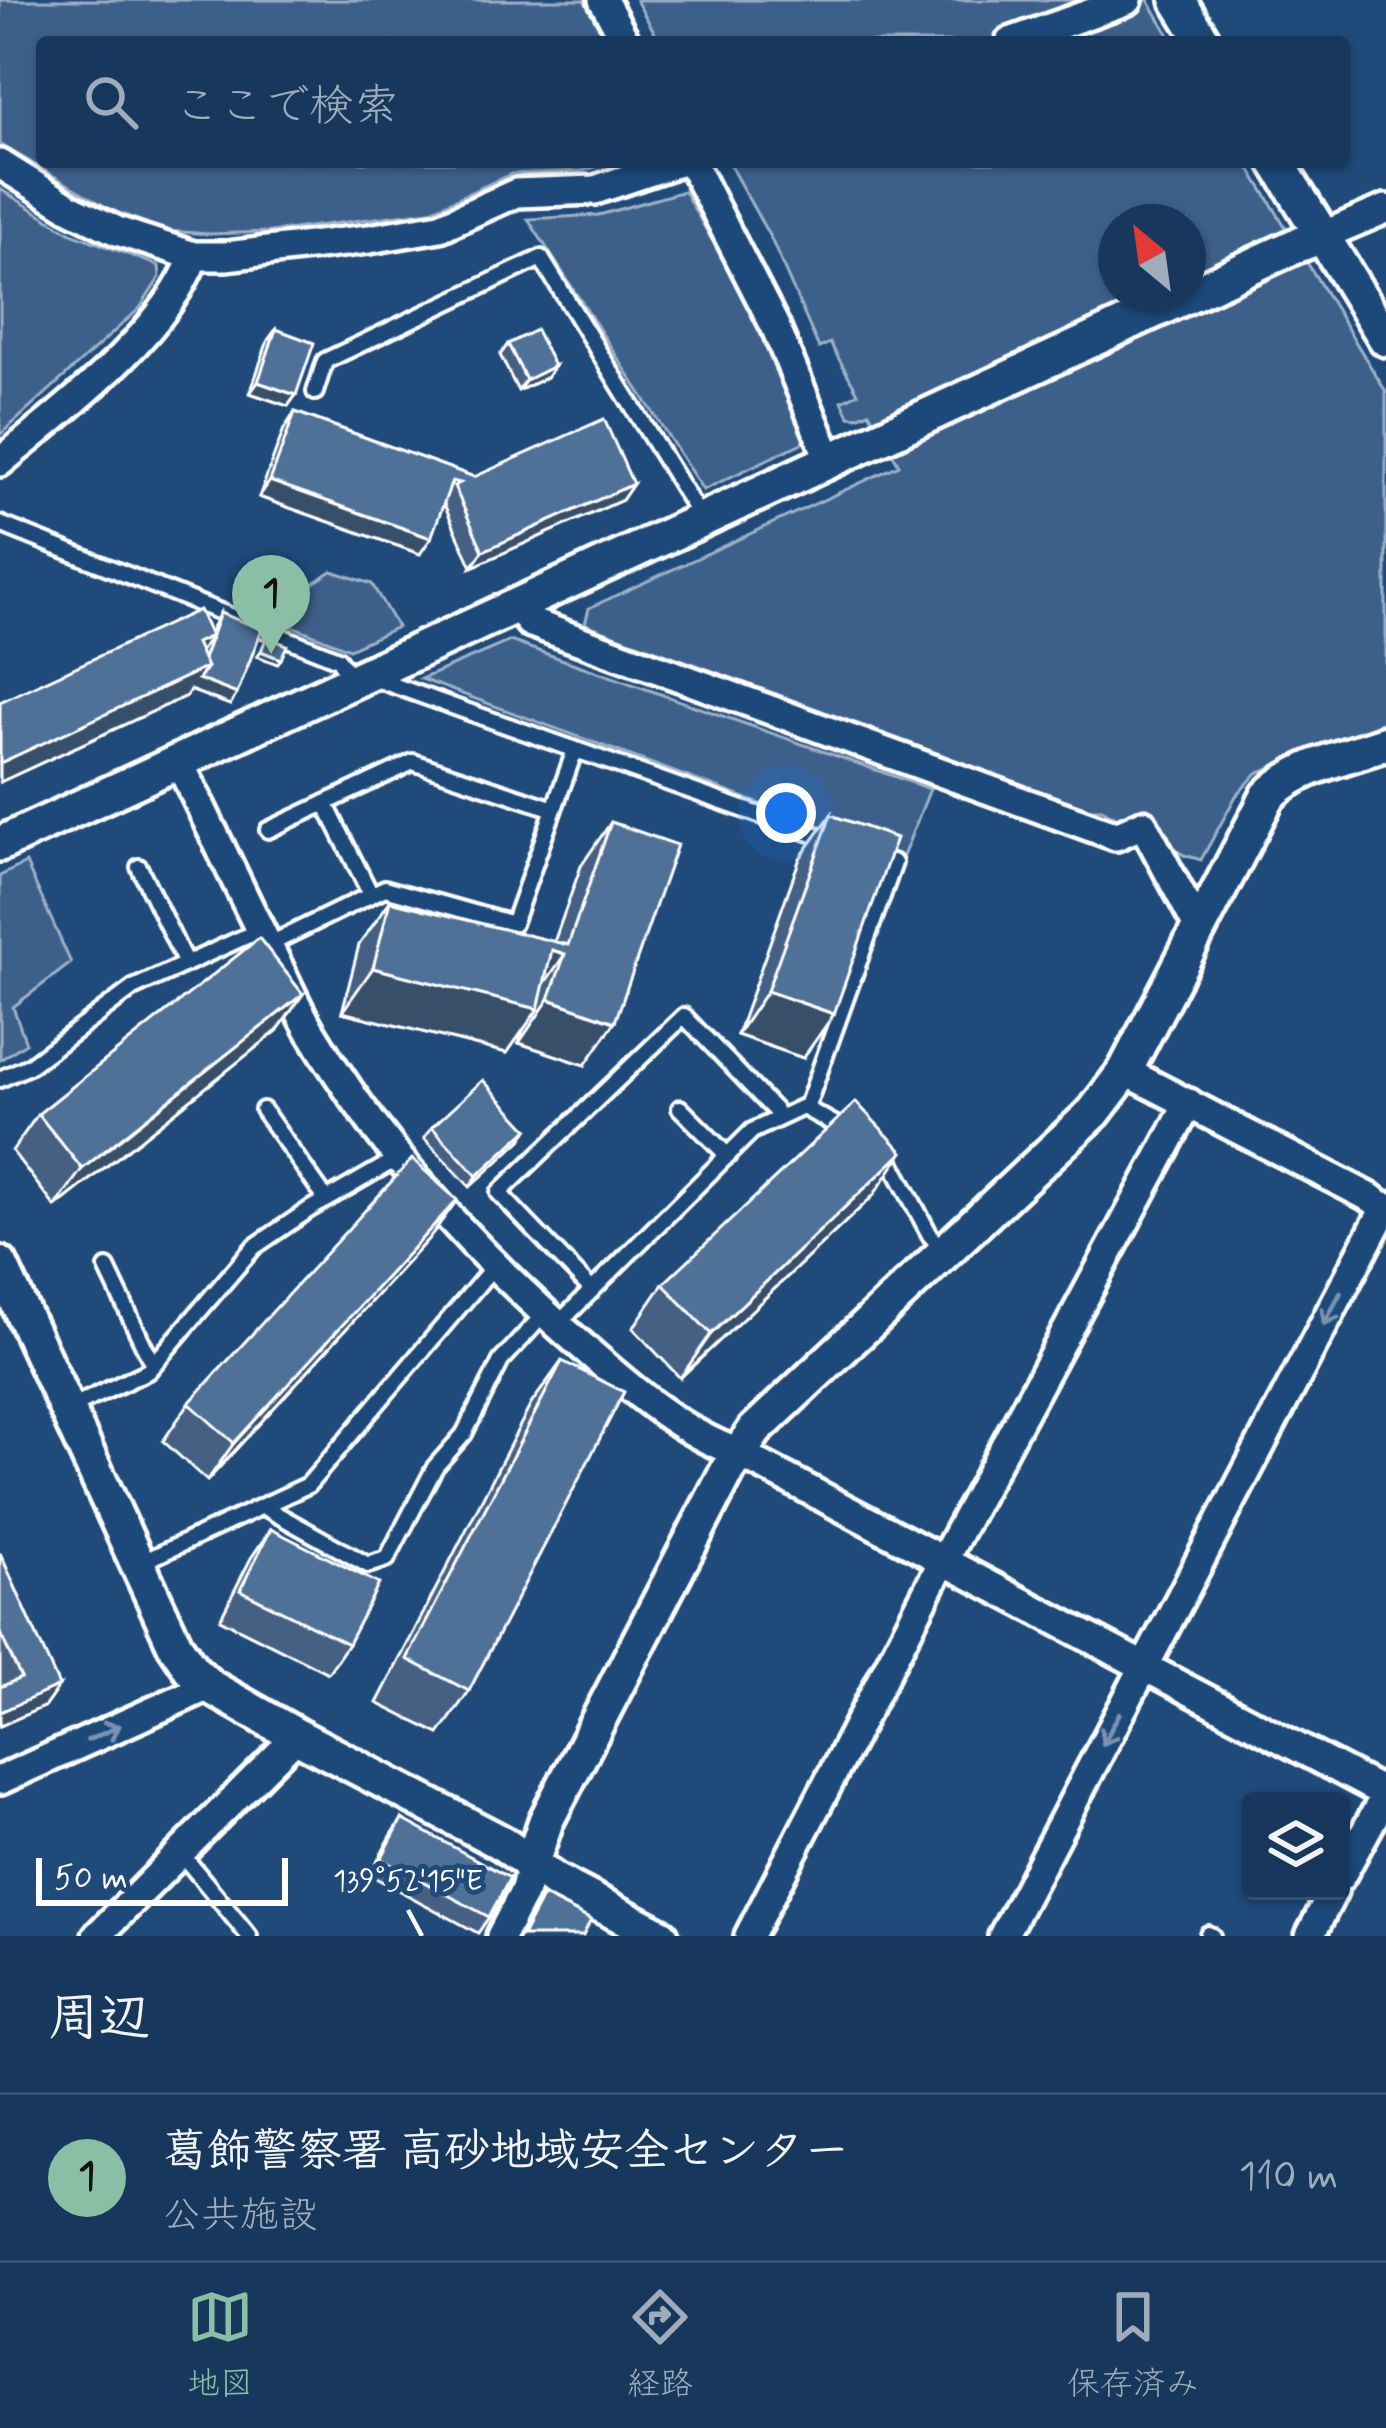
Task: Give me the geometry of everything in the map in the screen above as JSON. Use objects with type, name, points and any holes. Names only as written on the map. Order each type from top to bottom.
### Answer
[{"type":"street","points":[[603,0],[623,36]]},
{"type":"street","points":[[1027,36],[1128,0]]},
{"type":"street","points":[[1178,0],[1200,36]]},
{"type":"street","points":[[0,164],[117,231],[194,256],[226,256],[440,227],[516,193],[595,190],[659,168]]},
{"type":"street","points":[[694,168],[776,326],[830,461]]},
{"type":"street","points":[[1281,168],[1386,339]]},
{"type":"street","points":[[0,844],[1295,245],[1386,209]]},
{"type":"street","points":[[0,462],[142,334],[185,279],[194,256]]},
{"type":"street","points":[[519,605],[529,622],[1116,836],[1143,824],[1198,927]]},
{"type":"street","points":[[501,1936],[525,1889],[546,1821],[755,1430],[1094,1112],[1125,1071],[1259,809],[1280,784],[1386,743]]},
{"type":"street","points":[[178,760],[308,1026],[352,1096],[494,1266],[670,1417],[712,1444],[739,1453],[1386,1794],[1350,1860]]},
{"type":"street","points":[[1003,1936],[1385,1208],[1125,1071]]},
{"type":"street","points":[[749,1936],[1189,1103]]},
{"type":"street","points":[[0,1264],[175,1645],[191,1669],[209,1686],[297,1736],[502,1844],[555,1881],[661,1936]]},
{"type":"street","points":[[0,1780],[209,1686]]},
{"type":"street","points":[[98,1936],[297,1736]]},
{"type":"street","points":[[1310,1936],[1328,1900]]},
{"type":"lane","points":[[315,392],[326,361],[541,258],[702,520]]},
{"type":"lane","points":[[0,524],[338,658],[359,678],[894,862],[806,1109]]},
{"type":"lane","points":[[0,1079],[29,1066],[133,988],[385,888],[513,923],[575,750]]},
{"type":"lane","points":[[268,830],[413,762],[554,809]]},
{"type":"lane","points":[[325,803],[371,895]]},
{"type":"lane","points":[[139,867],[186,964]]},
{"type":"lane","points":[[592,1290],[499,1193],[683,1016],[781,1118]]},
{"type":"lane","points":[[262,1506],[368,1565],[387,1559],[436,1467],[464,1434],[501,1361],[592,1290],[752,1131],[803,1107],[886,1152],[930,1234],[945,1252]]},
{"type":"lane","points":[[680,1108],[728,1156]]},
{"type":"lane","points":[[263,1110],[326,1199]]},
{"type":"lane","points":[[67,1409],[148,1371],[254,1247],[400,1156]]},
{"type":"lane","points":[[138,1564],[308,1485],[494,1266]]},
{"type":"lane","points":[[107,1268],[153,1365]]},
{"type":"lane","points":[[180,1852],[249,1936]]},
{"type":"shaded area","points":[[0,0],[584,0],[604,36],[36,36],[36,165],[0,144]]},
{"type":"shaded area","points":[[636,0],[1148,0],[1169,36],[657,36]]},
{"type":"shaded area","points":[[40,168],[592,168],[511,174],[429,211],[271,232],[167,231],[111,210]]},
{"type":"shaded area","points":[[731,168],[1250,168],[1386,392],[1386,721],[1257,773],[1236,796],[1201,860],[1102,809],[1089,809],[585,624],[589,608],[899,465],[869,412],[849,416],[842,401],[858,393],[830,343],[819,348],[771,239]]},
{"type":"shaded area","points":[[0,189],[71,233],[159,266],[160,277],[140,308],[0,435]]},
{"type":"shaded area","points":[[684,191],[749,305],[806,441],[703,490],[528,219],[599,215]]},
{"type":"shaded area","points":[[332,571],[372,584],[397,627],[349,649],[277,620],[273,609]]},
{"type":"shaded area","points":[[510,641],[930,789],[903,856],[421,679]]},
{"type":"shaded area","points":[[26,863],[71,963],[13,1007],[26,1043],[0,1060],[0,876]]},
{"type":"building","points":[[276,329],[314,343],[296,395],[258,382]]},
{"type":"building","points":[[536,330],[554,366],[526,380],[508,344]]},
{"type":"building","points":[[295,412],[474,477],[604,419],[633,484],[483,551],[454,486],[460,483],[452,481],[431,538],[270,481]]},
{"type":"building","points":[[199,610],[211,636],[196,643],[207,667],[0,763],[0,702]]},
{"type":"building","points":[[220,613],[262,629],[237,694],[198,679],[207,667],[203,659]]},
{"type":"building","points":[[267,637],[287,645],[281,659],[261,651]]},
{"type":"building","points":[[831,815],[896,838],[834,1014],[767,991]]},
{"type":"building","points":[[611,822],[677,845],[615,1022],[549,999],[565,954],[552,950],[538,1009],[373,968],[390,901],[568,945]]},
{"type":"building","points":[[259,938],[303,994],[82,1169],[38,1114]]},
{"type":"building","points":[[483,1080],[528,1129],[477,1176],[432,1127]]},
{"type":"building","points":[[856,1102],[903,1152],[711,1334],[663,1284]]},
{"type":"building","points":[[412,1159],[457,1200],[234,1443],[189,1403]]},
{"type":"building","points":[[562,1361],[624,1392],[469,1691],[407,1659]]},
{"type":"building","points":[[271,1529],[379,1584],[348,1644],[240,1590]]},
{"type":"building","points":[[0,1553],[59,1686],[0,1712],[0,1687],[21,1678],[0,1633]]},
{"type":"building","points":[[402,1819],[510,1878],[489,1917],[381,1859]]},
{"type":"building","points":[[543,1896],[591,1920],[583,1936],[522,1936]]},
{"type":"place","name":"葛飾警察署 高砂地域安全センター","points":[[271,654]]}]
